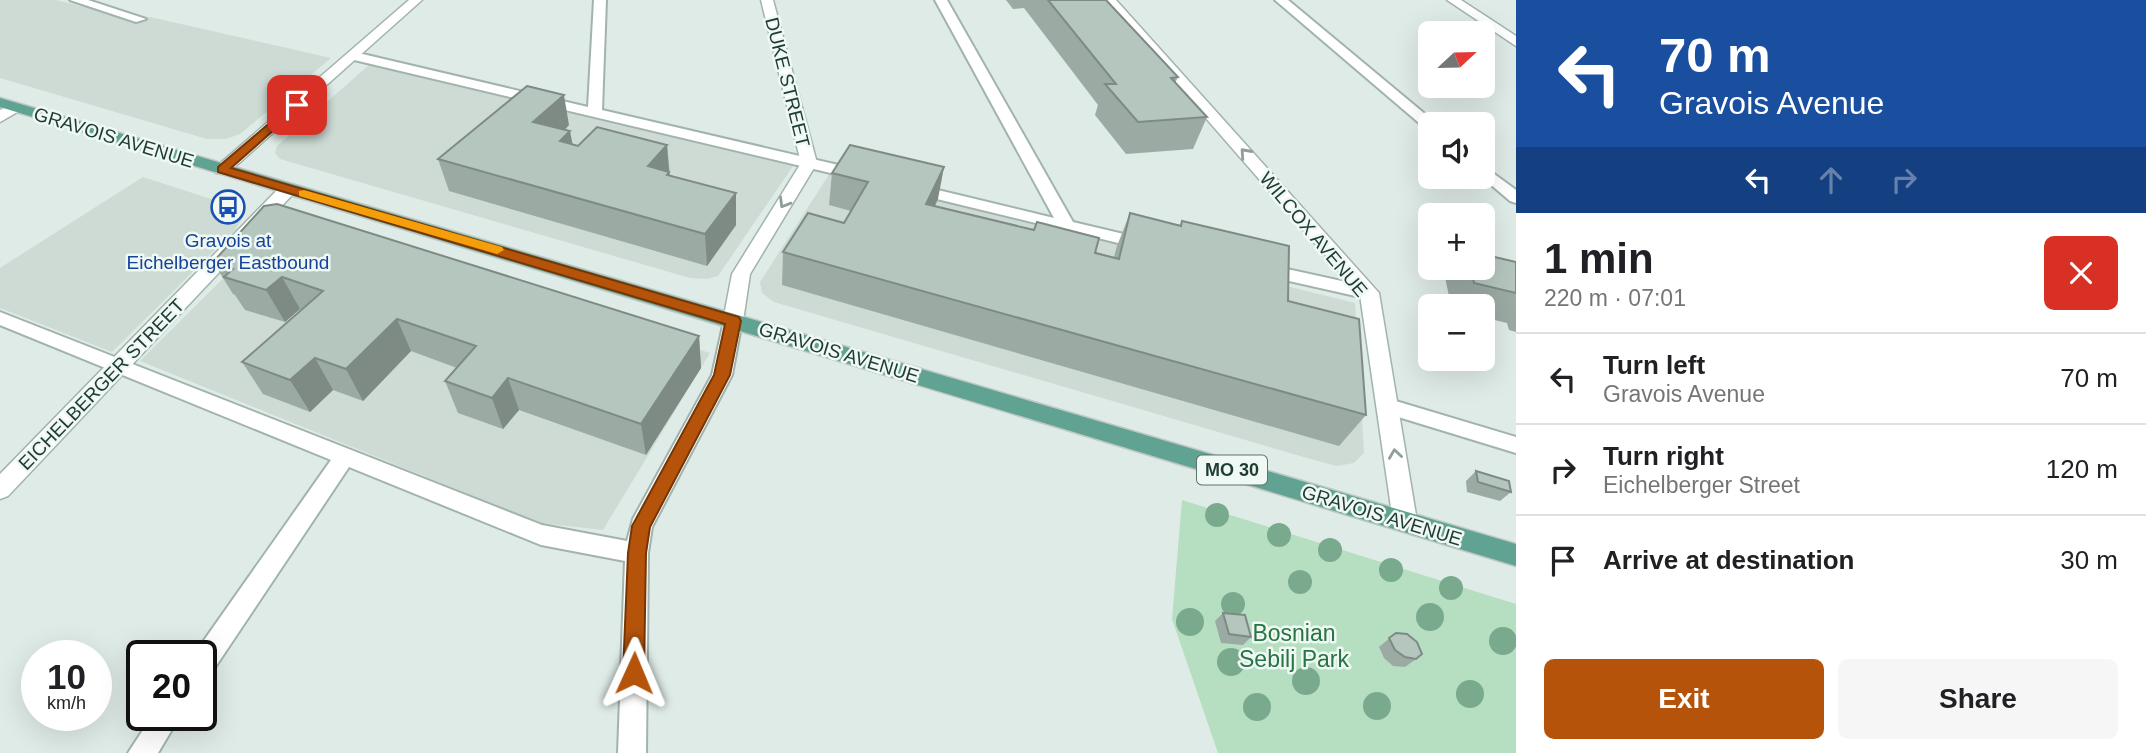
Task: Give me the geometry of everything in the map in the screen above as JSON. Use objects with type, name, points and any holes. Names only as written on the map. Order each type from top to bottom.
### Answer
[{"type":"main road","name":"GRAVOIS AVENUE","points":[[8,105],[1516,555]]},
{"type":"street","points":[[222,170],[416,0]]},
{"type":"street","name":"DUKE STREET","points":[[733,321],[741,274],[809,163],[767,0]]},
{"type":"street","name":"WILCOX AVENUE","points":[[1109,0],[1369,293],[1405,522]]},
{"type":"street","points":[[1453,0],[1516,42]]},
{"type":"street","points":[[0,117],[8,105]]},
{"type":"street","name":"EICHELBERGER STREET","points":[[0,489],[288,189]]},
{"type":"lane","points":[[76,0],[140,19]]},
{"type":"lane","points":[[595,114],[600,0]]},
{"type":"lane","points":[[941,0],[1068,228]]},
{"type":"lane","points":[[1281,0],[1418,115]]},
{"type":"lane","points":[[354,56],[874,179]]},
{"type":"lane","points":[[1495,180],[1516,198]]},
{"type":"lane","points":[[900,185],[1068,228],[1161,248]]},
{"type":"lane","points":[[1254,268],[1369,293]]},
{"type":"lane","points":[[0,318],[541,535],[637,553]]},
{"type":"lane","name":"DUKE STREET","points":[[632,753],[637,553],[641,526],[722,375],[733,321]]},
{"type":"lane","points":[[1389,407],[1516,445]]},
{"type":"lane","points":[[217,643],[344,457]]},
{"type":"lane","points":[[142,753],[157,731]]},
{"type":"shaded area","points":[[0,0],[56,0],[134,19],[150,17],[331,58],[240,134],[226,139],[207,139],[0,78]]},
{"type":"shaded area","points":[[369,65],[793,166],[718,276],[707,279],[690,278],[280,159],[275,153],[277,146]]},
{"type":"shaded area","points":[[830,173],[1355,303],[1364,453],[1354,463],[1336,466],[774,302],[762,293],[760,282]]},
{"type":"shaded area","points":[[143,177],[242,209],[243,217],[235,230],[112,352],[0,308],[0,268]]},
{"type":"shaded area","points":[[319,231],[710,353],[603,530],[540,523],[140,361],[267,235]]},
{"type":"green space","name":"Bosnian Sebilj Park","points":[[1182,500],[1516,604],[1516,753],[1218,753],[1172,619]]},
{"type":"building","points":[[1048,0],[1106,0],[1178,77],[1171,78],[1207,117],[1138,122],[1105,84],[1116,84]]},
{"type":"building","points":[[527,86],[564,95],[533,122],[570,131],[560,141],[578,146],[597,127],[667,145],[648,166],[669,172],[667,175],[736,193],[705,234],[438,159]]},
{"type":"building","points":[[850,145],[944,167],[926,204],[1034,230],[1037,222],[1099,238],[1095,253],[1119,259],[1130,213],[1181,226],[1182,221],[1289,246],[1288,301],[1359,319],[1366,415],[783,252],[808,213],[844,223],[868,182],[832,173]]},
{"type":"building","points":[[277,204],[699,336],[641,424],[508,378],[492,398],[445,381],[476,346],[397,319],[346,369],[315,358],[290,380],[242,362],[323,291],[282,277],[266,290],[224,277],[233,269],[213,262],[264,206]]},
{"type":"building","points":[[1495,257],[1516,262],[1516,293],[1474,283],[1473,280],[1495,280]]},
{"type":"building","points":[[1476,471],[1509,481],[1511,492],[1478,482]]},
{"type":"building","points":[[1223,613],[1245,615],[1251,637],[1229,634]]},
{"type":"building","points":[[1396,633],[1407,634],[1417,642],[1422,654],[1416,659],[1405,657],[1395,650],[1389,638]]},
{"type":"slow traffic","points":[[304,194],[497,250]]},
{"type":"place","name":"Gravois at Eichelberger Eastbound","points":[[228,207]]},
{"type":"route","points":[[297,105],[222,170],[575,272],[733,321],[722,375],[641,526],[637,553],[634,673]]}]
